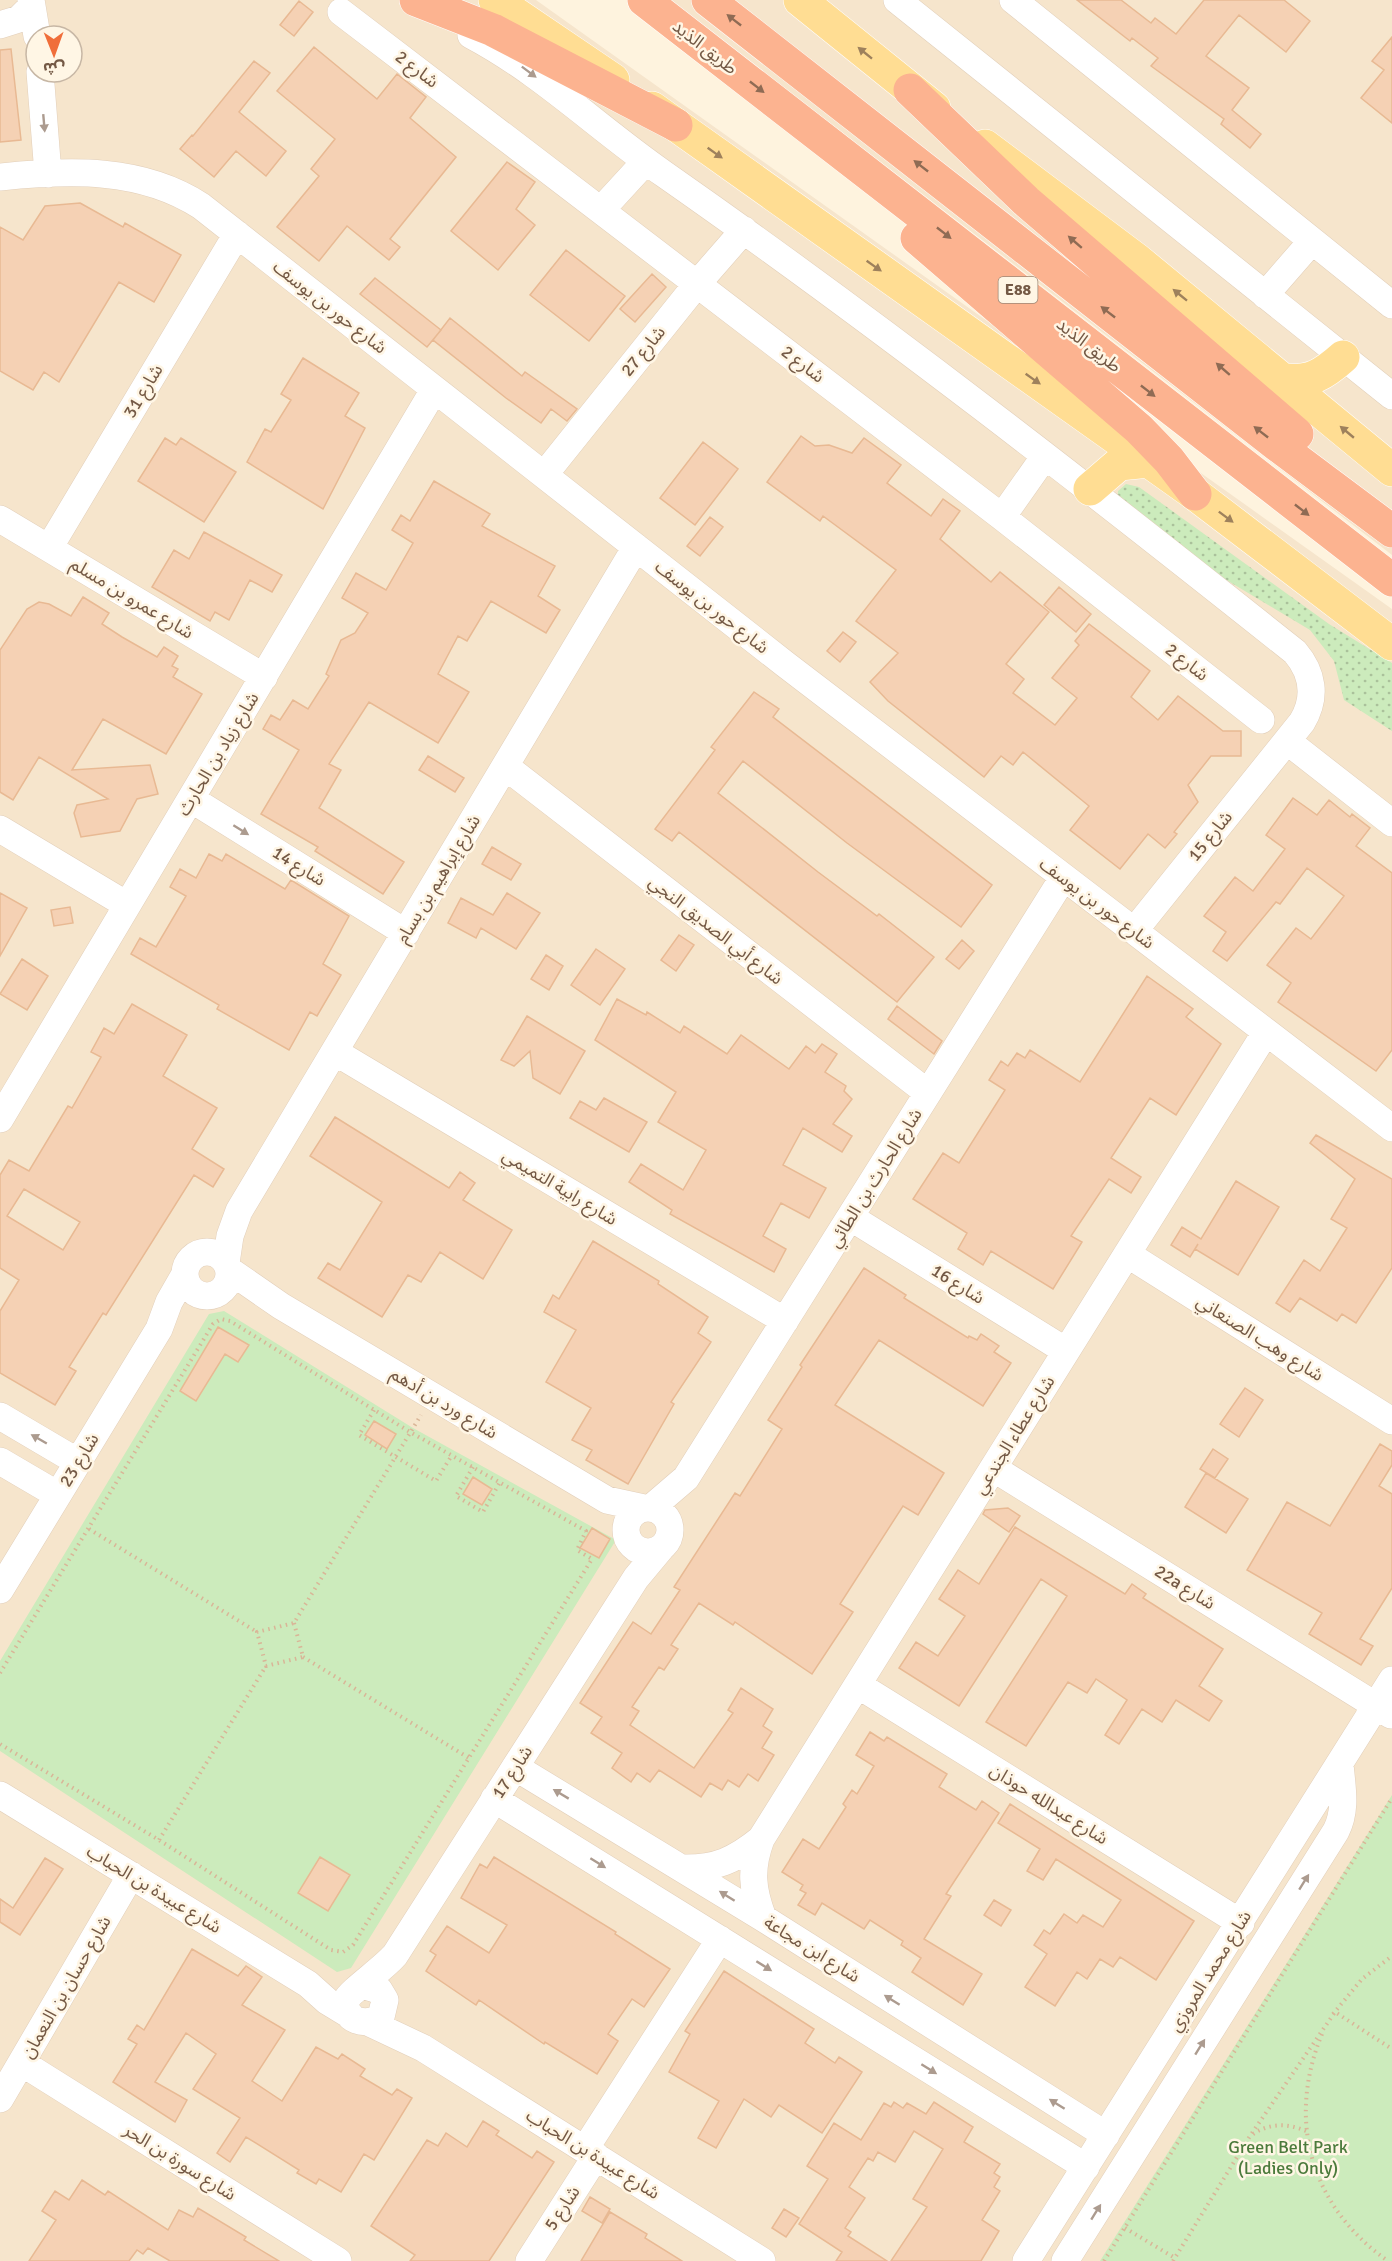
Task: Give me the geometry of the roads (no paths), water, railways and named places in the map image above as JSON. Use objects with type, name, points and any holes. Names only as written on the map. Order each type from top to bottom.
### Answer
[{"type":"highway","points":[[416,0],[493,30],[676,125]]},
{"type":"highway","name":"طريق الذيد","points":[[644,0],[1392,580]]},
{"type":"highway","name":"طريق الذيد","points":[[708,0],[1392,531]]},
{"type":"highway","points":[[910,90],[1026,201],[1343,472],[1392,520]]},
{"type":"highway","points":[[816,134],[870,197],[1139,429],[1169,460],[1196,494]]},
{"type":"main road","points":[[495,0],[676,125],[1196,494],[1392,644]]},
{"type":"main road","points":[[800,0],[910,90],[1137,260],[1392,470]]},
{"type":"main road","points":[[1284,380],[1315,378],[1324,374],[1343,357]]},
{"type":"main road","points":[[1090,489],[1119,464],[1149,461]]},
{"type":"street","name":"شارع 15","points":[[406,0],[508,57],[646,162],[744,230],[1090,489],[1295,652],[1305,664],[1310,675],[1311,700],[1308,712],[1134,931]]},
{"type":"street","points":[[897,0],[1392,396]]},
{"type":"street","points":[[1013,0],[1392,305]]},
{"type":"street","points":[[0,25],[19,19],[31,3]]},
{"type":"street","points":[[31,3],[35,24]]},
{"type":"street","name":"شارع 2","points":[[341,12],[1002,517],[1261,720]]},
{"type":"street","points":[[41,84],[48,174]]},
{"type":"street","points":[[601,210],[646,162]]},
{"type":"street","name":"شارع حور بن يوسف","points":[[0,177],[48,174],[114,175],[151,181],[185,196],[237,234],[434,390],[1063,878],[1392,1128]]},
{"type":"street","name":"شارع 27","points":[[544,475],[697,284],[744,230]]},
{"type":"street","name":"شارع 31","points":[[49,548],[237,234]]},
{"type":"street","points":[[1265,295],[1312,241]]},
{"type":"street","name":"شارع زياد بن الحارث","points":[[0,1119],[434,390]]},
{"type":"street","points":[[1002,517],[1045,456]]},
{"type":"street","name":"شارع عمرو بن مسلم","points":[[0,519],[264,677]]},
{"type":"street","name":"شارع إبراهيم بن بسام","points":[[216,1275],[239,1211],[636,547]]},
{"type":"street","points":[[1287,741],[1392,823]]},
{"type":"street","name":"شارع أبي الصديق النجي","points":[[505,766],[928,1093]]},
{"type":"street","name":"شارع 14","points":[[191,800],[406,933]]},
{"type":"street","points":[[0,829],[127,905]]},
{"type":"street","name":"شارع الحارث بن الطائي","points":[[647,1527],[686,1478],[1063,878]]},
{"type":"street","name":"شارع عطاء الجندعي","points":[[763,1918],[754,1894],[752,1875],[761,1839],[1266,1032]]},
{"type":"street","name":"شارع رابية التميمي","points":[[335,1052],[785,1321]]},
{"type":"street","name":"شارع 16","points":[[850,1217],[1066,1352]]},
{"type":"street","name":"شارع وهب الصنعاني","points":[[1127,1254],[1392,1421]]},
{"type":"street","name":"شارع 23","points":[[0,1590],[159,1329],[169,1302],[190,1260],[216,1275],[159,1329]]},
{"type":"street","name":"شارع ورد بن أدهم","points":[[216,1275],[281,1306],[607,1500],[647,1527]]},
{"type":"street","points":[[0,1416],[78,1462]]},
{"type":"street","points":[[0,1461],[58,1495]]},
{"type":"street","name":"22a شارع","points":[[993,1468],[1384,1711]]},
{"type":"street","name":"شارع 17","points":[[372,2011],[388,1977],[395,1955],[629,1589],[633,1567],[647,1527]]},
{"type":"street","name":"شارع محمد المروزي","points":[[1026,2261],[1340,1764],[1384,1711],[1392,1680]]},
{"type":"street","name":"شارع عبدالله حوذان","points":[[858,1685],[1241,1923]]},
{"type":"street","points":[[1065,2261],[1336,1831],[1343,1811],[1340,1764]]},
{"type":"street","name":"شارع ابن مجاعة","points":[[515,1767],[763,1918],[1106,2135]]},
{"type":"street","name":"شارع عبيدة بن الحباب","points":[[0,1795],[308,1984],[327,2001],[372,2011],[423,2048],[762,2261]]},
{"type":"street","points":[[495,1799],[1086,2167]]},
{"type":"street","name":"شارع عطاء الجندعي","points":[[682,1868],[722,1865],[739,1856],[761,1839]]},
{"type":"street","name":"شارع حسان بن النعمان","points":[[0,2099],[131,1875]]},
{"type":"street","name":"شارع 5","points":[[529,2261],[590,2152],[720,1939]]},
{"type":"street","name":"شارع 17","points":[[359,1987],[395,1955]]},
{"type":"street","name":"شارع عبيدة بن الحباب","points":[[308,1984],[331,1989],[359,1987]]},
{"type":"street","points":[[359,1987],[379,1990],[372,2011]]},
{"type":"street","name":"شارع سورة بن الحر","points":[[22,2063],[338,2261]]},
{"type":"street","points":[[1053,2219],[1061,2235],[1080,2237]]},
{"type":"park label","name":"Green Belt Park (Ladies Only)","points":[[1288,2157]]}]
